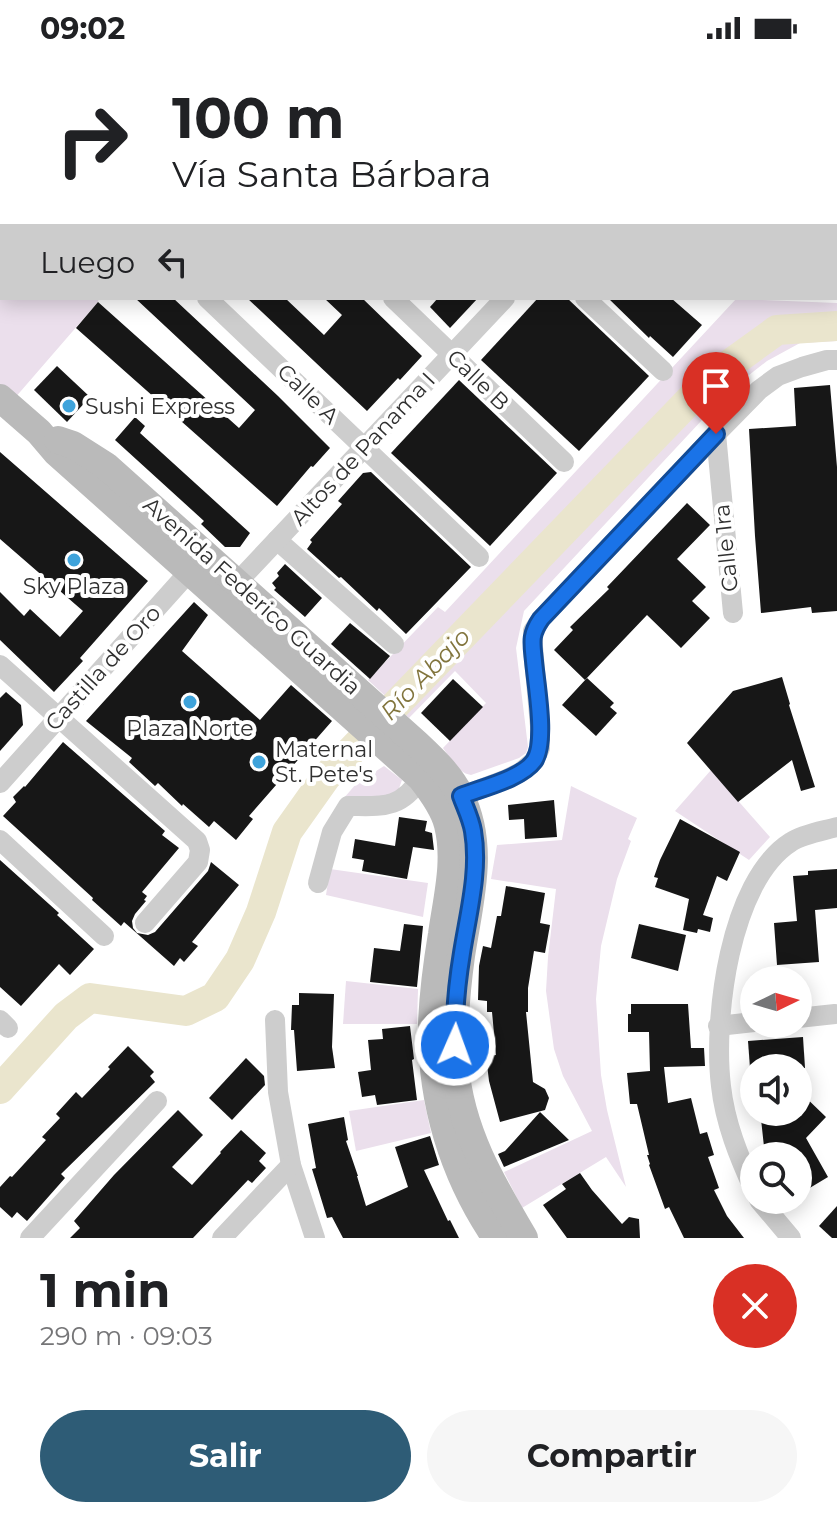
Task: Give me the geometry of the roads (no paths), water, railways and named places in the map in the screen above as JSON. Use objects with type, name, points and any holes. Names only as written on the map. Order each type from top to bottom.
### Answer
[{"type":"street","name":"Calle A","points":[[209,300],[479,557]]},
{"type":"street","name":"Calle B","points":[[395,300],[564,462]]},
{"type":"street","name":"Altos de Panama I","points":[[229,591],[503,300]]},
{"type":"street","points":[[587,300],[663,371]]},
{"type":"street","points":[[450,800],[507,779],[534,761],[540,748],[540,726],[533,631],[541,619],[759,390],[778,376],[827,360],[837,360]]},
{"type":"street","name":"Avenida Federico Guardia","points":[[0,398],[39,432],[56,452],[229,591],[414,761],[443,769],[450,800],[473,831],[475,855],[454,1024],[452,1115],[456,1165],[496,1238]]},
{"type":"street","name":"Calle 1ra","points":[[716,434],[733,613]]},
{"type":"street","points":[[679,473],[703,473],[714,480],[721,491]]},
{"type":"street","points":[[277,540],[394,644]]},
{"type":"street","name":"Castilla de Oro","points":[[0,783],[197,563]]},
{"type":"street","points":[[0,665],[197,841],[200,850],[198,862],[145,923]]},
{"type":"street","points":[[318,883],[332,832],[348,806],[391,806],[414,789],[414,761]]},
{"type":"street","points":[[740,1157],[733,1141],[721,1087],[718,1026],[723,982],[739,920],[771,859],[792,841],[837,827]]},
{"type":"street","points":[[0,840],[104,936]]},
{"type":"street","points":[[812,1017],[836,1014]]},
{"type":"street","points":[[275,1020],[278,1092],[291,1165],[315,1238]]},
{"type":"street","points":[[718,1026],[740,1024]]},
{"type":"street","points":[[37,1236],[157,1101]]},
{"type":"street","name":"Avenida Federico Guardia","points":[[452,1115],[472,1142],[524,1238]]},
{"type":"street","points":[[222,1238],[291,1165]]},
{"type":"street","points":[[771,1214],[791,1238]]},
{"type":"waterway","name":"Río Abajo","points":[[0,1089],[66,1016],[90,998],[186,1011],[215,997],[240,960],[261,912],[287,832],[326,777],[712,377],[777,330],[837,326]]},
{"type":"place","name":"Sushi Express","points":[[69,406]]},
{"type":"place","name":"Sky Plaza","points":[[74,560]]},
{"type":"place","name":"Plaza Norte","points":[[190,702]]},
{"type":"place","name":"Maternal St. Pete's","points":[[259,762]]}]
